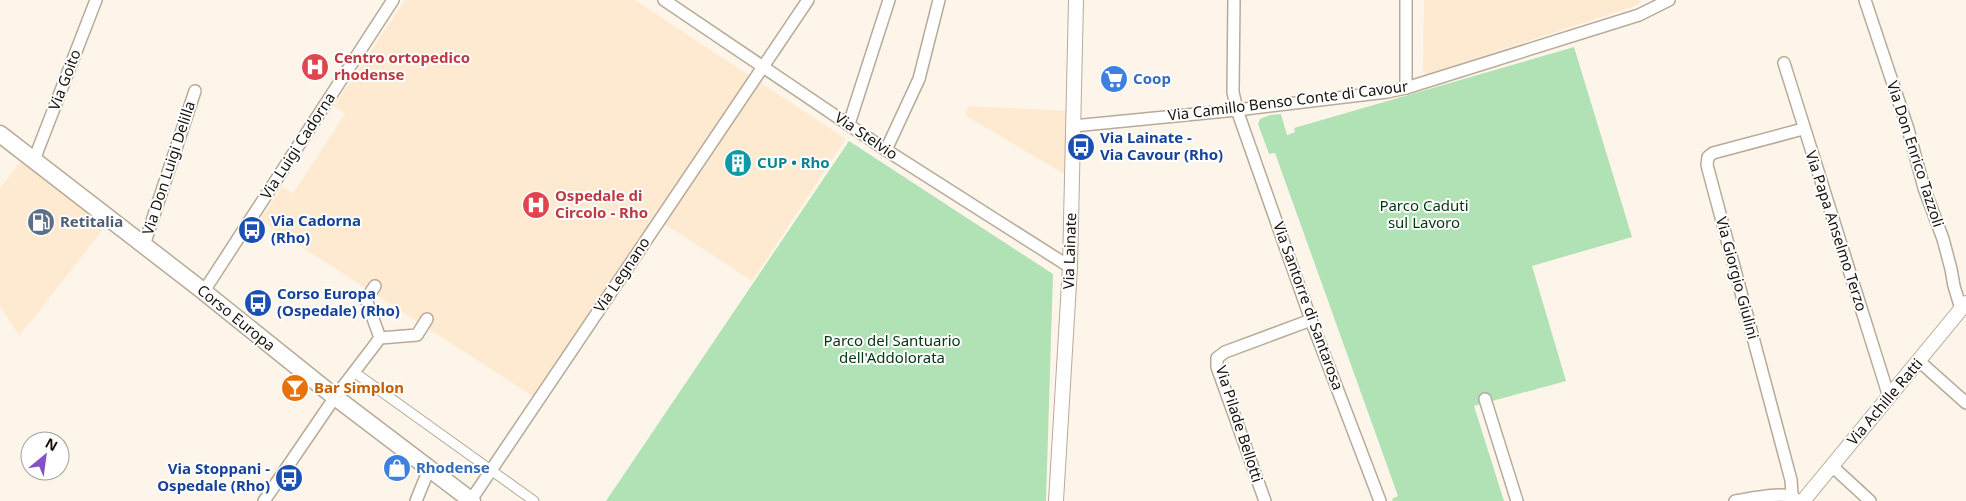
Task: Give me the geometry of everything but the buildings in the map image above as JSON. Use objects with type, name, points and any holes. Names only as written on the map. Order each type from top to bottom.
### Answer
[{"type":"main road","name":"Corso Europa","points":[[0,134],[204,291],[335,397],[472,501]]},
{"type":"street","name":"Via Goito","points":[[34,160],[96,0]]},
{"type":"street","name":"Via Luigi Cadorna","points":[[204,291],[393,0]]},
{"type":"street","name":"Via Stelvio","points":[[664,0],[886,150],[1070,267]]},
{"type":"street","name":"Via Legnano","points":[[472,501],[808,0]]},
{"type":"street","points":[[849,124],[889,0]]},
{"type":"street","points":[[886,150],[919,79],[940,0]]},
{"type":"street","name":"Via Lainate","points":[[1056,501],[1070,267],[1076,0]]},
{"type":"street","name":"Via Santorre di Santarosa","points":[[1234,0],[1233,92],[1237,110],[1312,320],[1380,501]]},
{"type":"street","points":[[1406,0],[1406,88]]},
{"type":"street","name":"Via Camillo Benso Conte di Cavour","points":[[1072,126],[1237,110],[1387,92],[1406,88],[1639,15],[1669,0]]},
{"type":"street","name":"Via Don Enrico Tazzoli","points":[[1865,0],[1908,129],[1924,188],[1951,269],[1954,286],[1964,306]]},
{"type":"street","name":"Via Papa Anselmo Terzo","points":[[1784,63],[1803,129],[1889,397]]},
{"type":"street","name":"Via Don Luigi Delilla","points":[[144,244],[195,91]]},
{"type":"street","name":"Via Giorgio Giulini","points":[[1798,499],[1791,480],[1707,165],[1708,157],[1713,153],[1803,129]]},
{"type":"street","points":[[375,286],[366,299],[380,338]]},
{"type":"street","name":"Via Achille Ratti","points":[[1798,499],[1832,466],[1964,306]]},
{"type":"street","points":[[264,501],[335,397],[380,338],[417,335],[427,320]]},
{"type":"street","name":"Via Pilade Bellotti","points":[[1265,501],[1217,367],[1217,358],[1225,352],[1312,320]]},
{"type":"street","points":[[1919,361],[1966,403]]},
{"type":"street","points":[[354,372],[534,501]]},
{"type":"street","points":[[1485,399],[1516,501]]},
{"type":"street","points":[[1832,466],[1870,501]]},
{"type":"street","points":[[416,501],[430,468]]},
{"type":"street","points":[[1735,501],[1782,495],[1798,499]]},
{"type":"shaded area","name":"Ospedale di Circolo - Rho","points":[[405,0],[635,0],[846,139],[752,281],[654,217],[534,397],[260,220],[282,187],[293,193],[345,114],[334,106]]},
{"type":"shaded area","points":[[1424,0],[1641,0],[1638,5],[1427,74],[1423,72]]},
{"type":"shaded area","points":[[968,106],[1071,111],[1069,177],[966,116]]},
{"type":"shaded area","points":[[25,156],[109,222],[19,336],[0,306],[0,188]]},
{"type":"green space","name":"Parco Caduti sul Lavoro","points":[[1574,47],[1632,237],[1532,266],[1566,381],[1474,406],[1504,501],[1393,501],[1392,499],[1398,496],[1275,153],[1269,154],[1258,124],[1260,119],[1270,115],[1281,114],[1287,135],[1295,132],[1294,128]]},
{"type":"green space","name":"Parco del Santuario dell'Addolorata","points":[[849,141],[1053,274],[1046,501],[606,501]]},
{"type":"place","name":"Centro ortopedico rhodense","points":[[315,67]]},
{"type":"place","name":"Coop","points":[[1114,79]]},
{"type":"place","name":"Via Lainate - Via Cavour (Rho)","points":[[1081,147]]},
{"type":"place","name":"CUP • Rho","points":[[738,163]]},
{"type":"place","name":"Ospedale di Circolo - Rho","points":[[536,205]]},
{"type":"place","name":"Retitalia","points":[[41,222]]},
{"type":"place","name":"Via Cadorna (Rho)","points":[[252,230]]},
{"type":"place","name":"Corso Europa (Ospedale) (Rho)","points":[[258,303]]},
{"type":"place","name":"Bar Simplon","points":[[295,388]]},
{"type":"place","name":"Rhodense","points":[[397,468]]},
{"type":"place","name":"Via Stoppani - Ospedale (Rho)","points":[[289,478]]}]
